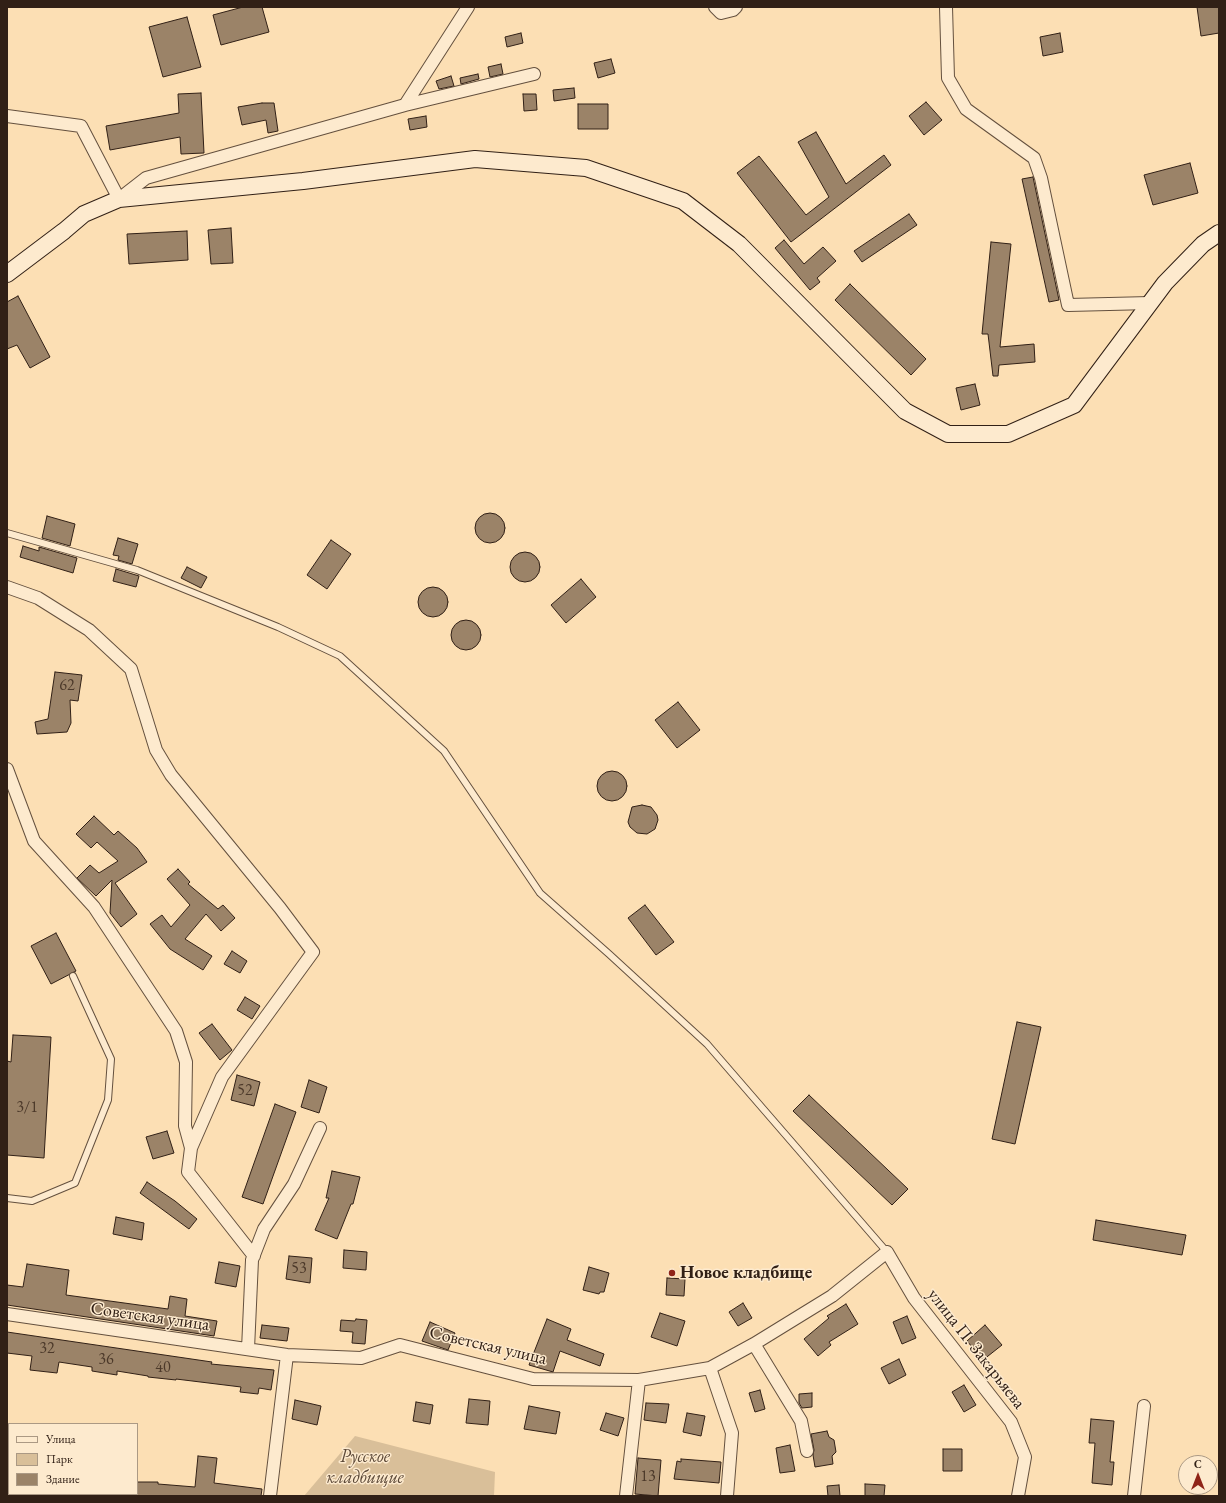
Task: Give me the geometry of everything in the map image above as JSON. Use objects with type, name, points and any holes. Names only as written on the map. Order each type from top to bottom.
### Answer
[{"type":"main road","points":[[7,261],[56,225],[118,199],[303,181],[475,160],[586,168],[683,202],[689,206],[739,244],[905,410],[948,434],[1008,434],[1074,405],[1165,283],[1203,244],[1219,233]]},
{"type":"main road","points":[[7,274],[84,214]]},
{"type":"street","points":[[405,105],[468,7]]},
{"type":"street","points":[[715,7],[721,14],[733,10],[736,7]]},
{"type":"street","points":[[946,7],[948,78],[966,109],[1034,158],[1041,178],[1068,305],[1150,303]]},
{"type":"street","points":[[7,116],[81,126],[118,199],[146,178],[405,105],[534,74]]},
{"type":"street","points":[[7,587],[38,598],[89,630],[131,669],[156,750],[171,775],[280,908],[313,952],[222,1077],[191,1148],[188,1172],[254,1256]]},
{"type":"street","points":[[7,769],[34,842],[94,907],[176,1031],[186,1062],[185,1126],[191,1148]]},
{"type":"street","points":[[248,1349],[252,1260],[264,1229],[294,1184],[320,1128]]},
{"type":"street","name":"Советская улица","points":[[7,1314],[287,1355],[361,1358],[400,1344],[533,1379],[639,1380],[710,1368],[754,1344],[832,1296],[887,1252]]},
{"type":"street","name":"улица П. Закарьяева","points":[[887,1252],[914,1298],[1011,1422],[1025,1457],[1018,1496]]},
{"type":"street","points":[[754,1344],[801,1422],[806,1451]]},
{"type":"street","points":[[270,1496],[287,1355]]},
{"type":"street","points":[[710,1368],[732,1433],[726,1496]]},
{"type":"street","points":[[626,1496],[639,1380]]},
{"type":"street","points":[[1134,1496],[1144,1406]]},
{"type":"lane","points":[[7,533],[137,570],[278,627],[340,656],[444,751],[540,893],[707,1044],[887,1252]]},
{"type":"lane","points":[[7,1198],[32,1201],[75,1183],[108,1100],[111,1059],[73,976]]},
{"type":"green space","name":"Русское кладбищие","points":[[355,1436],[495,1472],[494,1496],[304,1496]]},
{"type":"building","points":[[243,7],[262,7],[269,32],[221,45],[213,15]]},
{"type":"building","points":[[1197,7],[1219,7],[1219,33],[1201,36]]},
{"type":"building","points":[[187,17],[201,67],[163,77],[149,27]]},
{"type":"building","points":[[521,33],[523,43],[507,47],[505,37]]},
{"type":"building","points":[[1060,33],[1063,52],[1043,56],[1040,37]]},
{"type":"building","points":[[611,59],[615,73],[598,78],[594,63]]},
{"type":"building","points":[[501,64],[503,74],[490,77],[488,67]]},
{"type":"building","points":[[478,74],[479,79],[461,84],[460,78]]},
{"type":"building","points":[[451,76],[454,86],[439,89],[436,81]]},
{"type":"building","points":[[574,88],[575,98],[554,101],[553,90]]},
{"type":"building","points":[[201,93],[204,153],[181,154],[180,137],[110,150],[106,126],[179,113],[178,94]]},
{"type":"building","points":[[523,94],[536,94],[537,110],[524,111]]},
{"type":"building","points":[[926,102],[942,120],[924,135],[909,116]]},
{"type":"building","points":[[262,103],[274,103],[278,131],[268,133],[266,120],[242,125],[238,107]]},
{"type":"building","points":[[578,104],[608,104],[608,129],[578,129]]},
{"type":"building","points":[[426,116],[427,127],[410,130],[408,119]]},
{"type":"building","points":[[816,132],[846,184],[884,155],[891,165],[791,242],[737,173],[759,156],[806,215],[829,197],[798,142]]},
{"type":"building","points":[[1190,163],[1198,193],[1153,205],[1144,175]]},
{"type":"building","points":[[1033,177],[1059,300],[1049,302],[1022,179]]},
{"type":"building","points":[[909,214],[917,225],[862,262],[854,251]]},
{"type":"building","points":[[231,228],[233,263],[211,264],[208,230]]},
{"type":"building","points":[[187,231],[188,260],[129,264],[127,234]]},
{"type":"building","points":[[784,240],[804,264],[823,247],[836,261],[817,278],[820,282],[810,290],[775,248]]},
{"type":"building","points":[[991,242],[1011,244],[1000,347],[1034,344],[1035,362],[999,365],[998,376],[993,376],[988,334],[982,334]]},
{"type":"building","points":[[850,284],[926,359],[911,375],[835,300]]},
{"type":"building","points":[[18,296],[50,357],[30,368],[17,345],[7,349],[7,302]]},
{"type":"building","points":[[975,384],[980,405],[961,410],[956,388]]},
{"type":"building","points":[[490,513],[496,514],[504,522],[504,534],[496,542],[490,543],[484,542],[476,534],[475,528],[476,522],[484,514]]},
{"type":"building","points":[[47,516],[75,524],[70,546],[42,538]]},
{"type":"building","points":[[118,538],[138,544],[132,564],[118,560],[119,556],[113,555]]},
{"type":"building","points":[[331,540],[351,554],[327,589],[307,575]]},
{"type":"building","points":[[23,546],[39,551],[39,547],[77,558],[73,573],[20,557]]},
{"type":"building","points":[[525,552],[531,553],[539,561],[539,573],[531,581],[525,582],[519,581],[511,573],[510,567],[511,561],[519,553]]},
{"type":"building","points":[[187,567],[207,577],[201,588],[181,578]]},
{"type":"building","points":[[116,569],[139,576],[136,587],[113,581]]},
{"type":"building","points":[[581,579],[596,597],[566,623],[551,605]]},
{"type":"building","points":[[433,587],[439,588],[447,596],[447,608],[439,616],[433,617],[427,616],[419,608],[418,602],[419,596],[427,588]]},
{"type":"building","points":[[466,620],[472,621],[480,629],[480,641],[472,649],[466,650],[460,649],[452,641],[451,635],[452,629],[460,621]]},
{"type":"building","points":[[55,672],[82,675],[78,701],[70,700],[71,723],[67,732],[37,734],[35,722],[48,719]]},
{"type":"building","points":[[678,702],[700,730],[677,748],[655,720]]},
{"type":"building","points":[[612,771],[618,772],[626,780],[626,792],[618,800],[612,801],[606,800],[598,792],[597,786],[598,780],[606,772]]},
{"type":"building","points":[[642,805],[651,807],[657,815],[658,820],[655,829],[647,834],[637,833],[630,827],[628,822],[632,807]]},
{"type":"building","points":[[94,816],[114,835],[118,831],[137,848],[147,862],[115,883],[137,914],[121,927],[110,913],[112,880],[96,896],[77,878],[90,865],[99,873],[118,861],[97,842],[91,848],[76,834]]},
{"type":"building","points":[[178,869],[190,882],[188,884],[218,909],[223,905],[235,918],[221,931],[206,914],[185,939],[212,956],[203,970],[170,949],[150,924],[162,915],[171,927],[190,905],[167,879]]},
{"type":"building","points":[[645,905],[674,942],[656,955],[628,918]]},
{"type":"building","points":[[56,933],[76,971],[51,984],[31,946]]},
{"type":"building","points":[[232,951],[247,961],[240,973],[224,964]]},
{"type":"building","points":[[245,997],[260,1006],[252,1019],[237,1010]]},
{"type":"building","points":[[1017,1022],[1041,1027],[1015,1144],[992,1139]]},
{"type":"building","points":[[212,1024],[232,1050],[220,1060],[199,1033]]},
{"type":"building","points":[[13,1035],[51,1037],[44,1158],[7,1155],[7,1061],[11,1062]]},
{"type":"building","points":[[237,1075],[260,1082],[254,1106],[231,1100]]},
{"type":"building","points":[[309,1080],[327,1087],[319,1113],[301,1107]]},
{"type":"building","points":[[809,1095],[908,1189],[892,1205],[793,1111]]},
{"type":"building","points":[[275,1104],[296,1112],[263,1204],[242,1197]]},
{"type":"building","points":[[167,1131],[174,1153],[153,1159],[146,1137]]},
{"type":"building","points":[[332,1171],[360,1177],[353,1204],[351,1204],[337,1239],[315,1230],[329,1198],[326,1198]]},
{"type":"building","points":[[147,1182],[175,1201],[197,1219],[189,1229],[140,1193]]},
{"type":"building","points":[[116,1217],[144,1223],[142,1240],[113,1234]]},
{"type":"building","points":[[1096,1220],[1186,1235],[1182,1255],[1093,1240]]},
{"type":"building","points":[[344,1250],[367,1252],[366,1270],[343,1268]]},
{"type":"building","points":[[289,1256],[312,1258],[310,1283],[286,1279]]},
{"type":"building","points":[[219,1262],[240,1266],[236,1287],[215,1283]]},
{"type":"building","points":[[27,1264],[69,1270],[66,1295],[168,1309],[170,1296],[187,1299],[185,1316],[217,1321],[214,1336],[7,1305],[7,1285],[23,1287]]},
{"type":"building","points":[[589,1267],[609,1273],[604,1292],[600,1292],[599,1294],[583,1290]]},
{"type":"building","points":[[667,1278],[685,1279],[684,1296],[666,1295]]},
{"type":"building","points":[[743,1303],[752,1318],[738,1326],[729,1312]]},
{"type":"building","points":[[846,1304],[858,1324],[829,1342],[831,1345],[818,1356],[804,1339],[829,1318],[827,1316]]},
{"type":"building","points":[[660,1313],[685,1321],[677,1346],[651,1337]]},
{"type":"building","points":[[907,1316],[916,1338],[902,1344],[893,1322]]},
{"type":"building","points":[[356,1319],[367,1320],[365,1344],[352,1343],[353,1332],[340,1331],[341,1320],[355,1321]]},
{"type":"building","points":[[547,1319],[571,1329],[567,1340],[604,1354],[600,1366],[560,1351],[553,1372],[529,1365]]},
{"type":"building","points":[[430,1322],[455,1333],[448,1350],[422,1341]]},
{"type":"building","points":[[262,1325],[289,1328],[287,1341],[260,1338]]},
{"type":"building","points":[[985,1325],[1002,1345],[983,1360],[967,1341]]},
{"type":"building","points":[[7,1332],[212,1362],[211,1364],[274,1370],[271,1390],[259,1388],[258,1394],[240,1392],[241,1387],[148,1377],[117,1371],[117,1375],[92,1371],[92,1367],[59,1362],[57,1373],[30,1370],[32,1356],[7,1353]]},
{"type":"building","points":[[899,1359],[906,1375],[889,1384],[881,1368]]},
{"type":"building","points":[[964,1385],[976,1405],[964,1412],[952,1392]]},
{"type":"building","points":[[760,1390],[765,1409],[755,1412],[749,1393]]},
{"type":"building","points":[[812,1393],[812,1407],[802,1408],[799,1403],[799,1394]]},
{"type":"building","points":[[469,1399],[490,1401],[488,1425],[466,1423]]},
{"type":"building","points":[[295,1400],[321,1406],[317,1425],[292,1419]]},
{"type":"building","points":[[416,1402],[433,1405],[430,1424],[413,1421]]},
{"type":"building","points":[[646,1403],[669,1404],[666,1423],[644,1420]]},
{"type":"building","points":[[529,1406],[560,1412],[556,1434],[524,1429]]},
{"type":"building","points":[[606,1413],[624,1418],[618,1436],[600,1430]]},
{"type":"building","points":[[687,1413],[705,1416],[701,1436],[683,1432]]},
{"type":"building","points":[[1091,1419],[1114,1421],[1110,1462],[1114,1462],[1112,1485],[1092,1483],[1095,1443],[1089,1443]]},
{"type":"building","points":[[827,1431],[829,1437],[834,1440],[836,1452],[832,1456],[833,1464],[815,1467],[811,1434]]},
{"type":"building","points":[[790,1445],[795,1471],[780,1473],[776,1448]]},
{"type":"building","points":[[943,1449],[962,1449],[962,1471],[943,1471]]},
{"type":"building","points":[[198,1456],[217,1458],[214,1483],[262,1489],[261,1496],[137,1496],[138,1482],[158,1482],[158,1484],[195,1487]]},
{"type":"building","points":[[638,1458],[661,1460],[658,1496],[635,1494]]},
{"type":"building","points":[[681,1459],[721,1462],[719,1483],[674,1479],[677,1461],[681,1462]]},
{"type":"building","points":[[865,1484],[885,1485],[884,1496],[865,1496]]},
{"type":"building","points":[[839,1485],[840,1496],[828,1496],[827,1486]]},
{"type":"place","name":"Новое кладбище","points":[[672,1273]]}]
